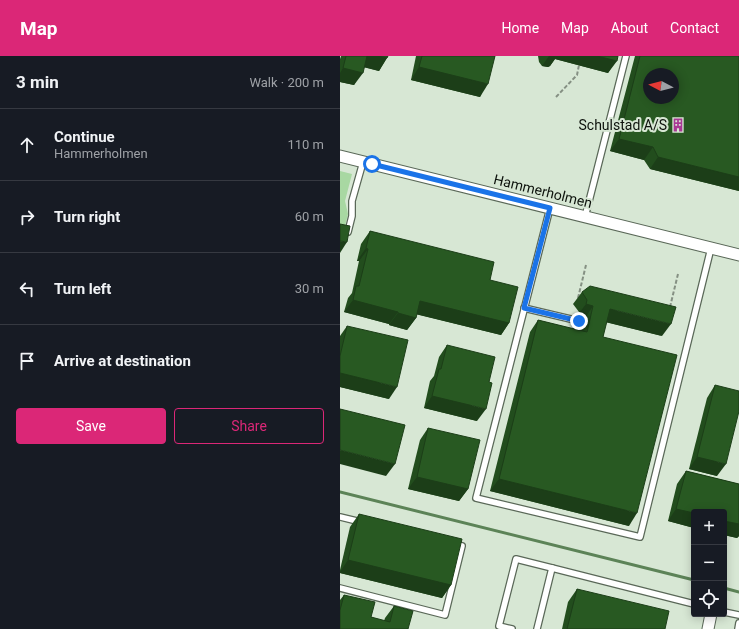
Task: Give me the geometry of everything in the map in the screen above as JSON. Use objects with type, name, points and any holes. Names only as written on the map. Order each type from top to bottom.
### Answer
[{"type":"street","name":"Hammerholmen","points":[[340,156],[739,255]]},
{"type":"street","points":[[708,629],[710,617]]},
{"type":"lane","points":[[586,217],[626,56]]},
{"type":"lane","points":[[346,240],[352,216],[352,201],[363,162]]},
{"type":"lane","points":[[550,208],[476,498],[640,537],[711,248]]},
{"type":"lane","points":[[524,308],[579,321]]},
{"type":"lane","points":[[340,517],[370,524]]},
{"type":"lane","points":[[340,588],[445,615],[462,546],[446,543]]},
{"type":"lane","points":[[512,629],[499,626],[516,559],[691,603]]},
{"type":"lane","points":[[537,629],[552,568]]},
{"type":"lane","points":[[727,613],[739,615]]},
{"type":"lane","points":[[738,629],[739,623]]},
{"type":"path","points":[[556,97],[577,75],[579,65]]},
{"type":"path","points":[[577,301],[586,265]]},
{"type":"path","points":[[669,310],[678,274]]},
{"type":"green space","points":[[340,171],[352,174],[345,201],[348,214],[342,238],[340,237]]},
{"type":"building","points":[[346,56],[367,56],[363,73],[343,68]]},
{"type":"building","points":[[422,56],[495,56],[488,84],[419,67]]},
{"type":"building","points":[[597,56],[618,56],[617,61]]},
{"type":"building","name":"Schulstad A/S","points":[[640,56],[739,56],[739,177],[658,157],[653,147],[619,139]]},
{"type":"building","points":[[340,224],[350,226],[347,242],[340,241]]},
{"type":"building","points":[[370,231],[494,262],[490,280],[518,287],[509,323],[420,301],[416,318],[353,300],[356,286],[359,286],[368,249],[366,248]]},
{"type":"building","points":[[590,286],[676,307],[671,324],[610,309],[603,337],[677,355],[637,513],[499,479],[538,320],[587,332],[593,306],[586,304],[587,300],[582,292]]},
{"type":"building","points":[[347,326],[408,340],[397,387],[340,373],[340,356]]},
{"type":"building","points":[[447,345],[495,357],[489,382],[492,383],[486,409],[432,396]]},
{"type":"building","points":[[715,385],[739,391],[739,411],[726,464],[697,457]]},
{"type":"building","points":[[340,409],[405,425],[395,464],[340,450]]},
{"type":"building","points":[[428,428],[480,440],[468,489],[417,477]]},
{"type":"building","points":[[686,471],[739,484],[739,524],[727,522],[727,509],[691,509],[691,512],[676,509]]},
{"type":"building","points":[[359,514],[462,539],[451,585],[348,560]]},
{"type":"building","points":[[577,589],[669,611],[665,629],[567,629]]},
{"type":"building","points":[[344,595],[375,602],[371,617],[390,622],[394,606],[413,611],[408,629],[340,629],[340,610]]},
{"type":"waterway","points":[[340,492],[691,579]]},
{"type":"waterway","points":[[727,589],[739,592]]},
{"type":"place","name":"Schulstad A/S","points":[[678,125]]},
{"type":"route","points":[[372,164],[550,208],[524,308],[579,321]]}]
